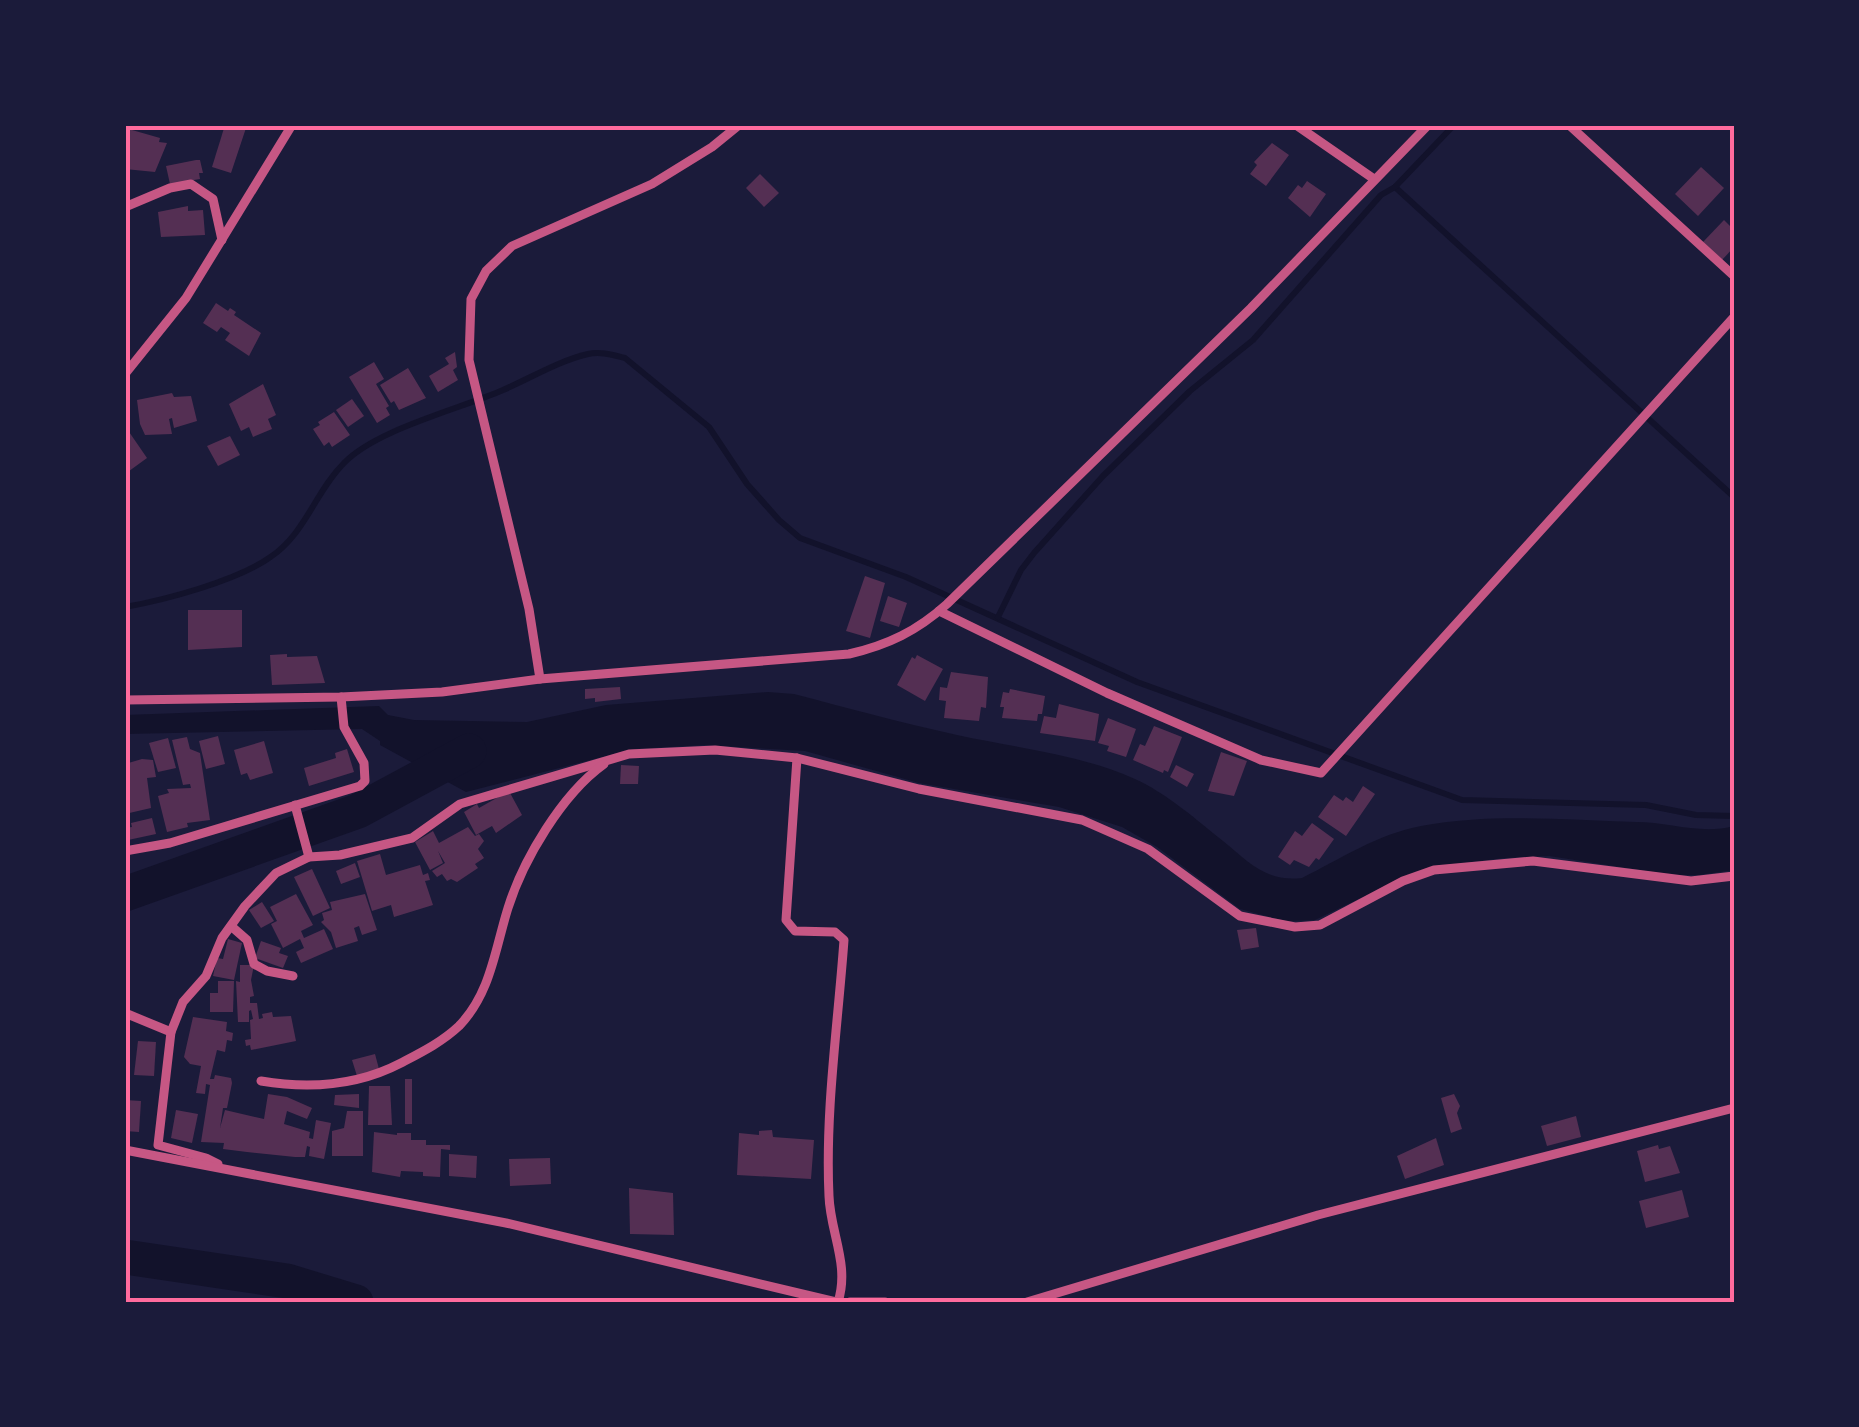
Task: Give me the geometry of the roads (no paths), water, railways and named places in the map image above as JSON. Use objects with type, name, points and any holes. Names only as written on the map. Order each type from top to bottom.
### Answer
[{"type":"street","points":[[125,374],[186,298],[292,125]]},
{"type":"street","points":[[540,680],[529,609],[469,360],[471,299],[486,271],[512,246],[652,184],[712,147],[739,125]]},
{"type":"street","points":[[1296,125],[1374,179]]},
{"type":"street","points":[[125,700],[442,692],[849,654],[883,646],[909,634],[959,592],[1250,308],[1428,125]]},
{"type":"street","points":[[1569,125],[1734,276]]},
{"type":"street","points":[[125,207],[190,184],[214,199],[222,240]]},
{"type":"street","points":[[943,607],[1107,694],[1261,760],[1321,773],[1734,317]]},
{"type":"street","points":[[125,851],[296,809],[360,786],[365,781],[364,763],[344,727],[341,697]]},
{"type":"street","points":[[224,1168],[206,1158],[158,1145],[171,1032],[176,1015],[206,976],[231,926],[276,873],[309,853],[393,844],[412,838],[460,804],[629,754],[715,750],[798,758],[919,789],[1082,820],[1148,849],[1240,916],[1295,927],[1320,924],[1403,881],[1434,870],[1533,861],[1692,881],[1734,876]]},
{"type":"street","points":[[125,1150],[506,1223],[837,1302],[843,1287],[828,1199],[844,940],[835,932],[795,932],[786,920],[798,758]]},
{"type":"street","points":[[260,1081],[318,1086],[354,1080],[387,1070],[436,1044],[461,1024],[495,965],[510,902],[530,854],[588,776],[610,759]]},
{"type":"street","points":[[296,809],[309,853]]},
{"type":"street","points":[[231,926],[247,940],[254,964],[293,976]]},
{"type":"street","points":[[125,1013],[171,1032]]},
{"type":"street","points":[[1027,1302],[1318,1214],[1734,1108]]},
{"type":"street","points":[[850,1302],[885,1302]]},
{"type":"waterway","points":[[998,617],[1021,570],[1103,476],[1190,391],[1253,340],[1381,195],[1395,187],[1454,125]]},
{"type":"waterway","points":[[1395,187],[1734,497]]},
{"type":"waterway","points":[[125,607],[219,582],[269,558],[292,538],[344,463],[377,440],[566,361],[593,353],[606,354],[625,358],[709,427],[747,484],[800,538],[906,577],[1137,682],[1462,800],[1646,805],[1696,815],[1734,816]]},
{"type":"waterway","points":[[125,894],[358,811],[469,751]]},
{"type":"waterway","points":[[125,1257],[287,1281],[356,1302]]}]
